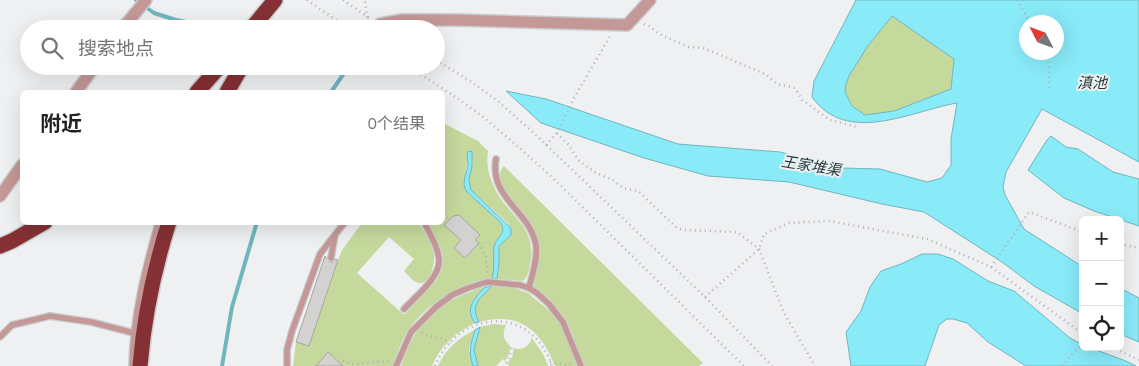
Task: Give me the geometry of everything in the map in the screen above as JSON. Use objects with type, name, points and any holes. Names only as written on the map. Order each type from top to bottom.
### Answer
[{"type":"highway","points":[[258,20],[275,0]]},
{"type":"highway","points":[[265,20],[275,0]]},
{"type":"highway","points":[[199,90],[212,75]]},
{"type":"highway","points":[[228,90],[237,75]]},
{"type":"highway","points":[[0,246],[40,225]]},
{"type":"highway","points":[[140,366],[149,299],[163,225]]},
{"type":"street","points":[[129,20],[146,0]]},
{"type":"street","points":[[402,20],[627,25],[650,0]]},
{"type":"street","points":[[77,90],[88,75]]},
{"type":"street","points":[[0,196],[20,168]]},
{"type":"lane","points":[[496,159],[494,175],[499,188],[523,219],[535,241],[536,256],[529,288]]},
{"type":"lane","points":[[132,366],[134,333],[141,290],[163,225]]},
{"type":"lane","points":[[286,366],[292,331],[320,254],[342,225]]},
{"type":"lane","points":[[404,309],[435,276],[439,267],[437,250],[425,225]]},
{"type":"lane","points":[[331,258],[335,233]]},
{"type":"lane","points":[[397,364],[408,337],[416,326],[436,307],[452,295],[487,282],[520,285],[529,288],[549,304],[563,322],[580,364]]},
{"type":"lane","points":[[0,337],[12,325],[50,316],[91,322],[134,333]]},
{"type":"path","points":[[307,0],[336,20]]},
{"type":"path","points":[[343,0],[373,20]]},
{"type":"path","points":[[365,0],[368,17]]},
{"type":"path","points":[[1017,0],[1026,15]]},
{"type":"path","points":[[365,20],[368,17]]},
{"type":"path","points":[[630,21],[649,26],[659,34],[690,47],[704,48],[765,74],[777,84],[795,88],[802,100],[830,120],[857,127]]},
{"type":"path","points":[[546,145],[561,128],[574,98],[617,24]]},
{"type":"path","points":[[1048,60],[1050,66],[1049,90]]},
{"type":"path","points":[[445,66],[499,102],[546,145],[705,297],[772,366]]},
{"type":"path","points":[[422,75],[445,90]]},
{"type":"path","points":[[445,90],[482,116],[557,182],[744,366]]},
{"type":"path","points":[[558,133],[569,145],[578,160],[596,173],[612,180],[623,188],[638,191],[677,228],[684,230],[736,232],[759,249],[784,312],[815,366]]},
{"type":"path","points":[[991,267],[1029,212],[1079,231]]},
{"type":"path","points":[[445,217],[450,219]]},
{"type":"path","points":[[705,297],[759,249],[764,234],[789,223],[829,221],[927,239],[991,267],[1079,331]]},
{"type":"path","points":[[479,243],[486,257],[487,282]]},
{"type":"path","points":[[1124,245],[1139,248]]},
{"type":"path","points":[[436,366],[441,354],[467,330],[484,323],[501,321],[518,326],[533,334],[551,364],[580,364]]},
{"type":"path","points":[[416,326],[425,335],[443,338],[450,344]]},
{"type":"path","points":[[1062,366],[1079,347]]},
{"type":"path","points":[[506,363],[510,358],[512,348]]},
{"type":"path","points":[[1119,351],[1139,360]]},
{"type":"path","points":[[343,361],[352,364],[385,360],[397,364]]},
{"type":"green space","points":[[892,16],[954,59],[951,89],[894,111],[865,115],[852,106],[845,92],[846,84],[867,47]]},
{"type":"green space","points":[[445,124],[478,141],[488,151],[488,170],[495,189],[521,223],[530,241],[531,251],[526,278],[523,281],[497,279],[500,246],[508,238],[509,224],[471,190],[469,180],[471,170],[467,152],[466,191],[500,222],[503,228],[496,241],[495,266],[492,279],[468,284],[432,305],[406,334],[392,366],[293,366],[296,342],[309,346],[342,250],[361,225],[420,225],[430,242],[434,263],[429,277],[423,283],[415,282],[404,271],[414,259],[389,237],[357,273],[403,314],[437,280],[442,268],[443,257],[430,225],[445,225]]},
{"type":"green space","points":[[504,166],[703,363],[699,366],[585,366],[565,318],[534,286],[539,257],[537,238],[529,222],[504,189],[500,173]]},
{"type":"green space","points":[[492,286],[514,288],[528,293],[552,313],[561,325],[577,366],[555,366],[543,342],[527,326],[506,319],[479,322],[476,316],[476,306],[480,298]]},
{"type":"green space","points":[[485,287],[473,301],[472,319],[475,323],[461,331],[444,346],[432,366],[401,366],[413,338],[421,325],[429,317],[446,304],[464,294]]},
{"type":"green space","points":[[493,324],[506,325],[504,337],[511,347],[508,356],[505,361],[503,359],[496,366],[478,366],[474,350],[480,327]]},
{"type":"green space","points":[[475,330],[469,349],[473,366],[438,366],[453,345]]},
{"type":"green space","points":[[532,338],[543,354],[548,366],[510,366],[507,364],[512,357],[514,348],[520,349],[525,347]]},
{"type":"water","name":"滇池","points":[[856,0],[1139,0],[1139,162],[1042,109],[1006,172],[1003,187],[1005,195],[1024,229],[1079,264],[1079,312],[1034,286],[1002,262],[924,212],[789,182],[708,176],[644,158],[541,123],[506,91],[546,99],[678,144],[780,152],[842,168],[880,169],[927,182],[942,178],[951,165],[951,139],[957,103],[900,118],[861,123],[843,120],[826,112],[812,97],[814,81]],"holes":[[[892,16],[954,59],[951,89],[894,111],[865,115],[852,106],[845,92],[849,76],[867,47]]]},
{"type":"water","points":[[1051,136],[1066,147],[1078,149],[1113,172],[1139,179],[1139,226],[1124,221],[1124,216],[1109,216],[1064,198],[1028,170]]},
{"type":"water","points":[[472,151],[472,166],[469,180],[471,190],[511,228],[511,235],[499,246],[497,279],[492,279],[494,247],[503,229],[500,222],[466,191],[464,184],[468,165],[467,152]]},
{"type":"water","points":[[922,254],[938,254],[953,259],[988,281],[1014,291],[1070,338],[1079,343],[1079,351],[1099,351],[1136,366],[1026,366],[988,342],[967,323],[947,319],[939,325],[925,366],[851,366],[846,332],[861,311],[870,287],[881,271]]},
{"type":"water","points":[[492,286],[480,298],[476,306],[476,316],[479,322],[475,323],[471,313],[472,304],[485,287]]},
{"type":"water","points":[[1124,290],[1139,298],[1139,342],[1124,336]]},
{"type":"water","points":[[480,327],[474,350],[478,366],[473,366],[470,352],[471,343],[475,330]]},
{"type":"building","points":[[459,215],[480,235],[475,240],[479,243],[465,258],[454,248],[461,240],[444,225],[453,216]]},
{"type":"building","points":[[325,256],[330,262],[333,262],[335,259],[338,260],[309,346],[296,342]]},
{"type":"building","points":[[328,352],[343,366],[316,366]]},
{"type":"waterway","name":"王家堆渠","points":[[136,0],[154,13],[176,20]]},
{"type":"waterway","points":[[332,90],[343,75]]},
{"type":"waterway","points":[[222,366],[232,307],[256,225]]}]
